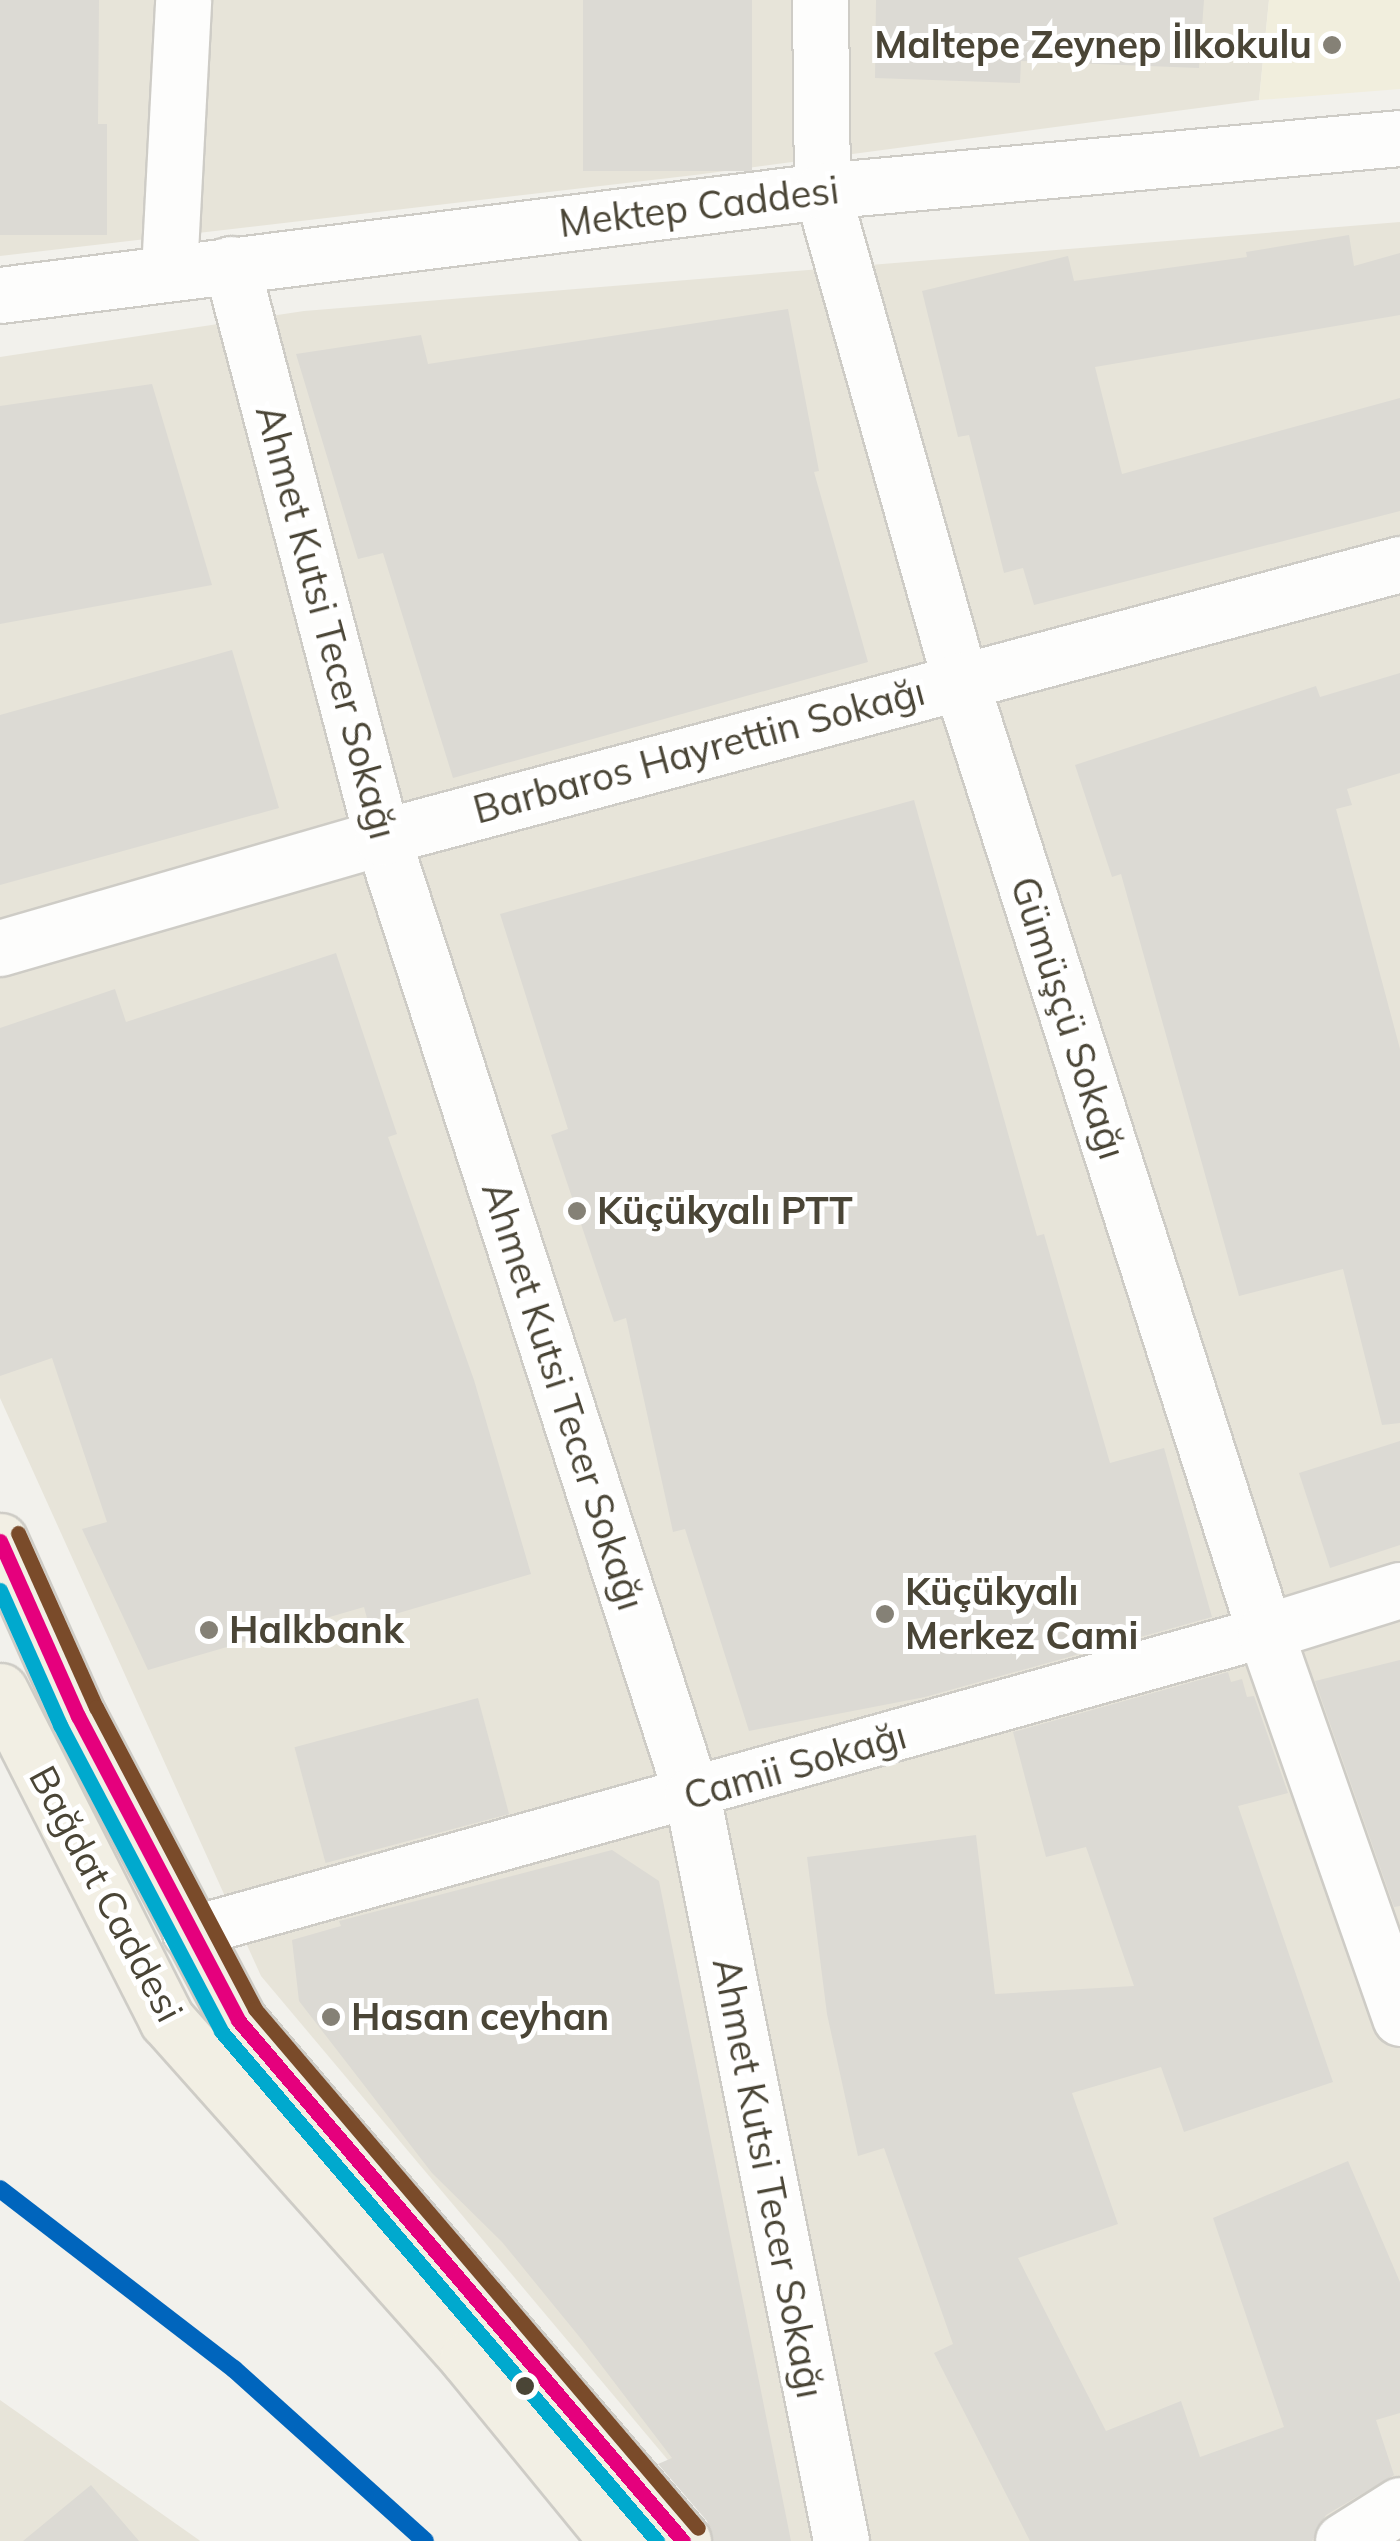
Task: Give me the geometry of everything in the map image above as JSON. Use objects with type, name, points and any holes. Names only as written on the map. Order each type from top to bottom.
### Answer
[{"type":"main road","name":"Bağdat Caddesi","points":[[0,1541],[78,1716],[188,1932],[238,2020],[683,2541]]},
{"type":"main road","name":"Bağdat Caddesi","points":[[0,1691],[167,2020],[468,2358],[618,2541]]},
{"type":"street","points":[[169,271],[183,0]]},
{"type":"street","name":"Gümüşçü Sokağı","points":[[820,0],[822,191],[960,680],[1265,1632],[1400,2018]]},
{"type":"street","name":"Mektep Caddesi","points":[[0,294],[822,191],[1400,138]]},
{"type":"street","name":"Ahmet Kutsi Tecer Sokağı","points":[[231,264],[382,837],[692,1795],[841,2541]]},
{"type":"street","name":"Barbaros Hayrettin Sokağı","points":[[0,948],[382,837],[1400,564]]},
{"type":"street","name":"Camii Sokağı","points":[[188,1932],[692,1795],[1400,1590]]},
{"type":"street","points":[[1343,2541],[1400,2504]]},
{"type":"shaded area","points":[[0,0],[1269,0],[1259,100],[695,175],[0,256]]},
{"type":"shaded area","name":"Maltepe Zeynep İlkokulu","points":[[1269,0],[1400,0],[1400,89],[1259,100]]},
{"type":"shaded area","points":[[1400,222],[1400,2541],[736,2541],[261,1976],[0,1398],[0,357],[304,311]]},
{"type":"shaded area","points":[[0,2400],[199,2540],[200,2541],[0,2541]]},
{"type":"building","points":[[0,0],[99,0],[98,124],[107,124],[107,235],[0,235]]},
{"type":"building","points":[[583,0],[752,0],[752,171],[583,171]]},
{"type":"building","points":[[876,0],[1204,0],[1199,68],[1021,61],[1020,83],[875,78]]},
{"type":"building","points":[[1349,235],[1354,266],[1400,253],[1400,315],[1095,367],[1122,474],[1400,398],[1400,511],[1034,605],[1023,568],[1004,573],[969,435],[958,437],[922,291],[1068,256],[1074,281],[1247,257],[1246,252]]},
{"type":"building","points":[[788,309],[819,471],[814,472],[868,662],[453,778],[383,553],[358,559],[296,354],[421,335],[428,364]]},
{"type":"building","points":[[152,384],[212,585],[0,624],[0,406]]},
{"type":"building","points":[[232,650],[279,808],[0,885],[0,715]]},
{"type":"building","points":[[1400,673],[1400,773],[1347,789],[1352,805],[1336,809],[1400,1049],[1400,1423],[1382,1425],[1343,1269],[1239,1296],[1121,874],[1112,877],[1075,765],[1316,686],[1320,697]]},
{"type":"building","points":[[914,800],[1037,1236],[1044,1234],[1110,1463],[1164,1448],[1212,1617],[925,1697],[749,1731],[685,1529],[673,1532],[626,1318],[614,1322],[551,1135],[568,1129],[500,914]]},
{"type":"building","points":[[336,953],[397,1134],[388,1137],[474,1380],[531,1574],[368,1622],[364,1607],[148,1670],[82,1529],[107,1522],[52,1358],[0,1376],[0,1028],[115,989],[126,1022]]},
{"type":"building","points":[[1400,1441],[1400,1545],[1330,1568],[1299,1473]]},
{"type":"building","points":[[1400,1660],[1400,1906],[1394,1907],[1315,1681]]},
{"type":"building","points":[[1228,1672],[1231,1682],[1242,1679],[1247,1697],[1254,1696],[1288,1793],[1238,1806],[1333,2082],[1184,2132],[1161,2067],[1072,2093],[1118,2224],[1018,2258],[1106,2431],[1181,2401],[1200,2457],[1284,2427],[1213,2218],[1348,2161],[1400,2282],[1400,2413],[1376,2420],[1394,2475],[1326,2515],[1312,2541],[1030,2541],[934,2353],[953,2344],[884,2148],[858,2156],[827,2014],[807,1857],[976,1835],[995,1994],[1134,1986],[1086,1847],[1046,1857],[1013,1732]]},
{"type":"building","points":[[478,1698],[509,1814],[326,1863],[294,1747]]},
{"type":"building","points":[[612,1850],[659,1881],[791,2541],[713,2541],[707,2521],[658,2464],[672,2458],[582,2340],[502,2242],[432,2173],[299,2001],[292,1940],[341,1926],[339,1921]]},
{"type":"building","points":[[91,2485],[139,2541],[23,2541]]},
{"type":"transit line","points":[[18,1533],[96,1707],[255,2009],[698,2528]]},
{"type":"transit line","points":[[0,1541],[78,1716],[238,2020],[683,2541]]},
{"type":"transit line","points":[[0,1590],[60,1725],[221,2031],[657,2541]]},
{"type":"transit line","points":[[0,2189],[234,2369],[425,2541]]},
{"type":"place","name":"Maltepe Zeynep İlkokulu","points":[[1332,45]]},
{"type":"place","name":"Küçükyalı PTT","points":[[577,1211]]},
{"type":"place","name":"Küçükyalı Merkez Cami","points":[[885,1614]]},
{"type":"place","name":"Halkbank","points":[[209,1630]]},
{"type":"place","name":"Hasan ceyhan","points":[[331,2017]]}]
